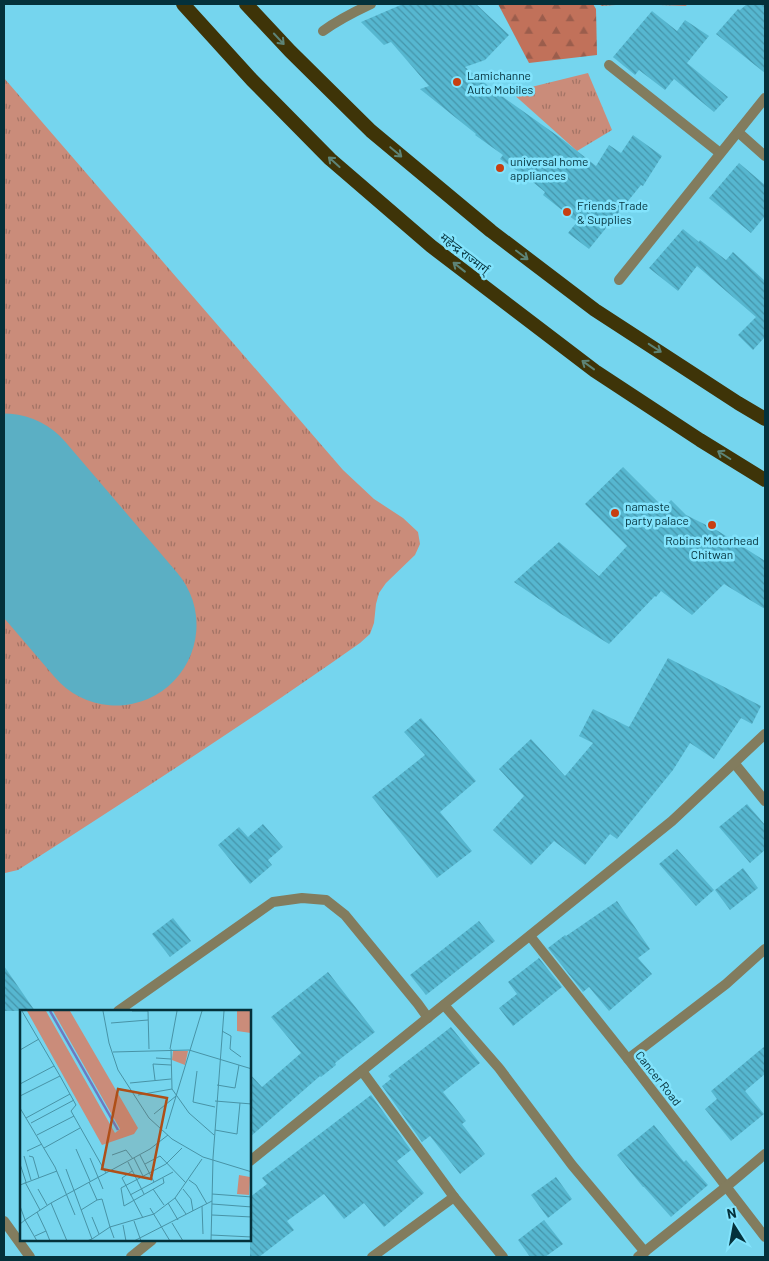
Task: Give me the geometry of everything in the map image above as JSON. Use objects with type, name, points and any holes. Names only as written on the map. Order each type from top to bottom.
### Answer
[{"type":"highway","name":"महेन्द्र राज्मार्ग्","points":[[183,4],[252,80],[330,159],[431,246],[595,370],[700,440],[765,480]]},
{"type":"highway","points":[[246,4],[371,131],[491,231],[595,310],[765,419]]},
{"type":"street","points":[[323,31],[353,12],[371,4]]},
{"type":"street","points":[[609,65],[720,153]]},
{"type":"street","points":[[619,280],[765,98]]},
{"type":"street","points":[[738,132],[765,156]]},
{"type":"street","points":[[251,1160],[672,821],[765,734]]},
{"type":"street","points":[[734,764],[765,801]]},
{"type":"street","points":[[119,1010],[273,902],[302,898],[326,900],[345,915],[428,1018]]},
{"type":"street","name":"Cancer Road","points":[[530,936],[628,1058],[765,1237]]},
{"type":"street","points":[[628,1058],[726,984],[765,949]]},
{"type":"street","points":[[444,1005],[499,1068],[641,1254],[765,1154]]},
{"type":"street","points":[[362,1071],[454,1197],[503,1257]]},
{"type":"street","points":[[372,1257],[454,1197]]},
{"type":"street","points":[[4,1221],[30,1257]]},
{"type":"street","points":[[130,1257],[151,1241]]},
{"type":"green space","points":[[498,4],[593,4],[596,9],[597,55],[529,63]]},
{"type":"green space","points":[[600,4],[631,4],[601,6]]},
{"type":"green space","points":[[631,4],[684,4],[687,6]]},
{"type":"green space","points":[[588,73],[612,130],[577,151],[511,92]]},
{"type":"green space","points":[[4,78],[343,470],[374,499],[403,518],[418,532],[420,544],[415,555],[386,583],[379,593],[374,623],[370,634],[360,643],[233,730],[18,870],[5,873],[4,588],[79,677],[157,607],[4,427]]},
{"type":"building","points":[[403,4],[476,4],[509,35],[485,60],[465,67],[596,166],[609,145],[621,153],[633,135],[662,156],[643,186],[641,185],[589,249],[568,233],[577,222],[543,195],[545,192],[528,178],[500,159],[503,155],[475,135],[420,89],[429,86],[391,42],[384,45],[361,22]]},
{"type":"building","points":[[747,4],[765,4],[765,73],[716,34],[738,9],[740,10]]},
{"type":"building","points":[[652,11],[677,31],[685,20],[709,36],[687,63],[728,97],[714,112],[674,79],[665,90],[639,70],[635,75],[613,57]]},
{"type":"building","points":[[739,163],[765,185],[765,216],[751,233],[709,198]]},
{"type":"building","points":[[683,229],[726,260],[733,252],[765,281],[765,337],[753,350],[738,335],[756,317],[697,266],[678,291],[649,268]]},
{"type":"building","points":[[623,467],[664,508],[671,500],[686,515],[718,531],[765,561],[765,609],[724,584],[692,615],[661,591],[609,644],[514,582],[559,542],[599,576],[627,546],[585,504]]},
{"type":"building","points":[[668,658],[761,706],[752,724],[741,718],[714,759],[690,743],[673,770],[617,839],[610,834],[585,865],[554,841],[531,865],[493,830],[524,796],[499,769],[531,739],[565,776],[593,743],[579,736],[593,709],[629,727]]},
{"type":"building","points":[[421,718],[476,781],[440,812],[472,851],[437,878],[372,797],[425,755],[404,732]]},
{"type":"building","points":[[747,804],[765,825],[765,850],[750,863],[719,827]]},
{"type":"building","points":[[263,824],[283,847],[268,860],[272,865],[250,884],[218,845],[239,827],[248,837]]},
{"type":"building","points":[[677,849],[714,890],[696,906],[659,864]]},
{"type":"building","points":[[743,868],[758,888],[730,910],[715,890]]},
{"type":"building","points":[[617,901],[650,949],[638,958],[652,974],[609,1011],[589,987],[583,992],[548,948]]},
{"type":"building","points":[[173,918],[191,941],[170,957],[152,934]]},
{"type":"building","points":[[479,921],[495,941],[426,995],[410,975]]},
{"type":"building","points":[[539,958],[562,987],[513,1026],[499,1008],[517,994],[508,982]]},
{"type":"building","points":[[4,966],[34,1010],[4,1011]]},
{"type":"building","points":[[328,972],[375,1032],[335,1063],[336,1065],[320,1076],[251,1136],[251,1075],[262,1087],[301,1053],[271,1017]]},
{"type":"building","points":[[451,1027],[480,1063],[443,1092],[466,1121],[462,1124],[485,1154],[460,1174],[430,1136],[422,1142],[382,1086],[391,1079],[388,1076]]},
{"type":"building","points":[[765,1046],[765,1074],[745,1091],[764,1114],[731,1141],[705,1109],[717,1099],[711,1091]]},
{"type":"building","points":[[371,1095],[411,1150],[397,1161],[424,1193],[384,1227],[364,1203],[344,1219],[324,1194],[287,1221],[294,1230],[259,1257],[250,1257],[251,1196],[267,1184],[262,1178]]},
{"type":"building","points":[[654,1125],[684,1162],[686,1160],[708,1185],[671,1217],[617,1155]]},
{"type":"building","points":[[556,1177],[572,1199],[548,1218],[531,1195]]},
{"type":"building","points":[[544,1220],[563,1244],[545,1257],[530,1257],[518,1240]]},
{"type":"runway","points":[[4,494],[116,625]]},
{"type":"place","name":"Lamichanne Auto Mobiles","points":[[457,82]]},
{"type":"place","name":"universal home appliances","points":[[500,168]]},
{"type":"place","name":"Friends Trade & Supplies","points":[[567,212]]},
{"type":"place","name":"namaste party palace","points":[[615,513]]},
{"type":"place","name":"Robins Motorhead Chitwan","points":[[712,525]]}]
